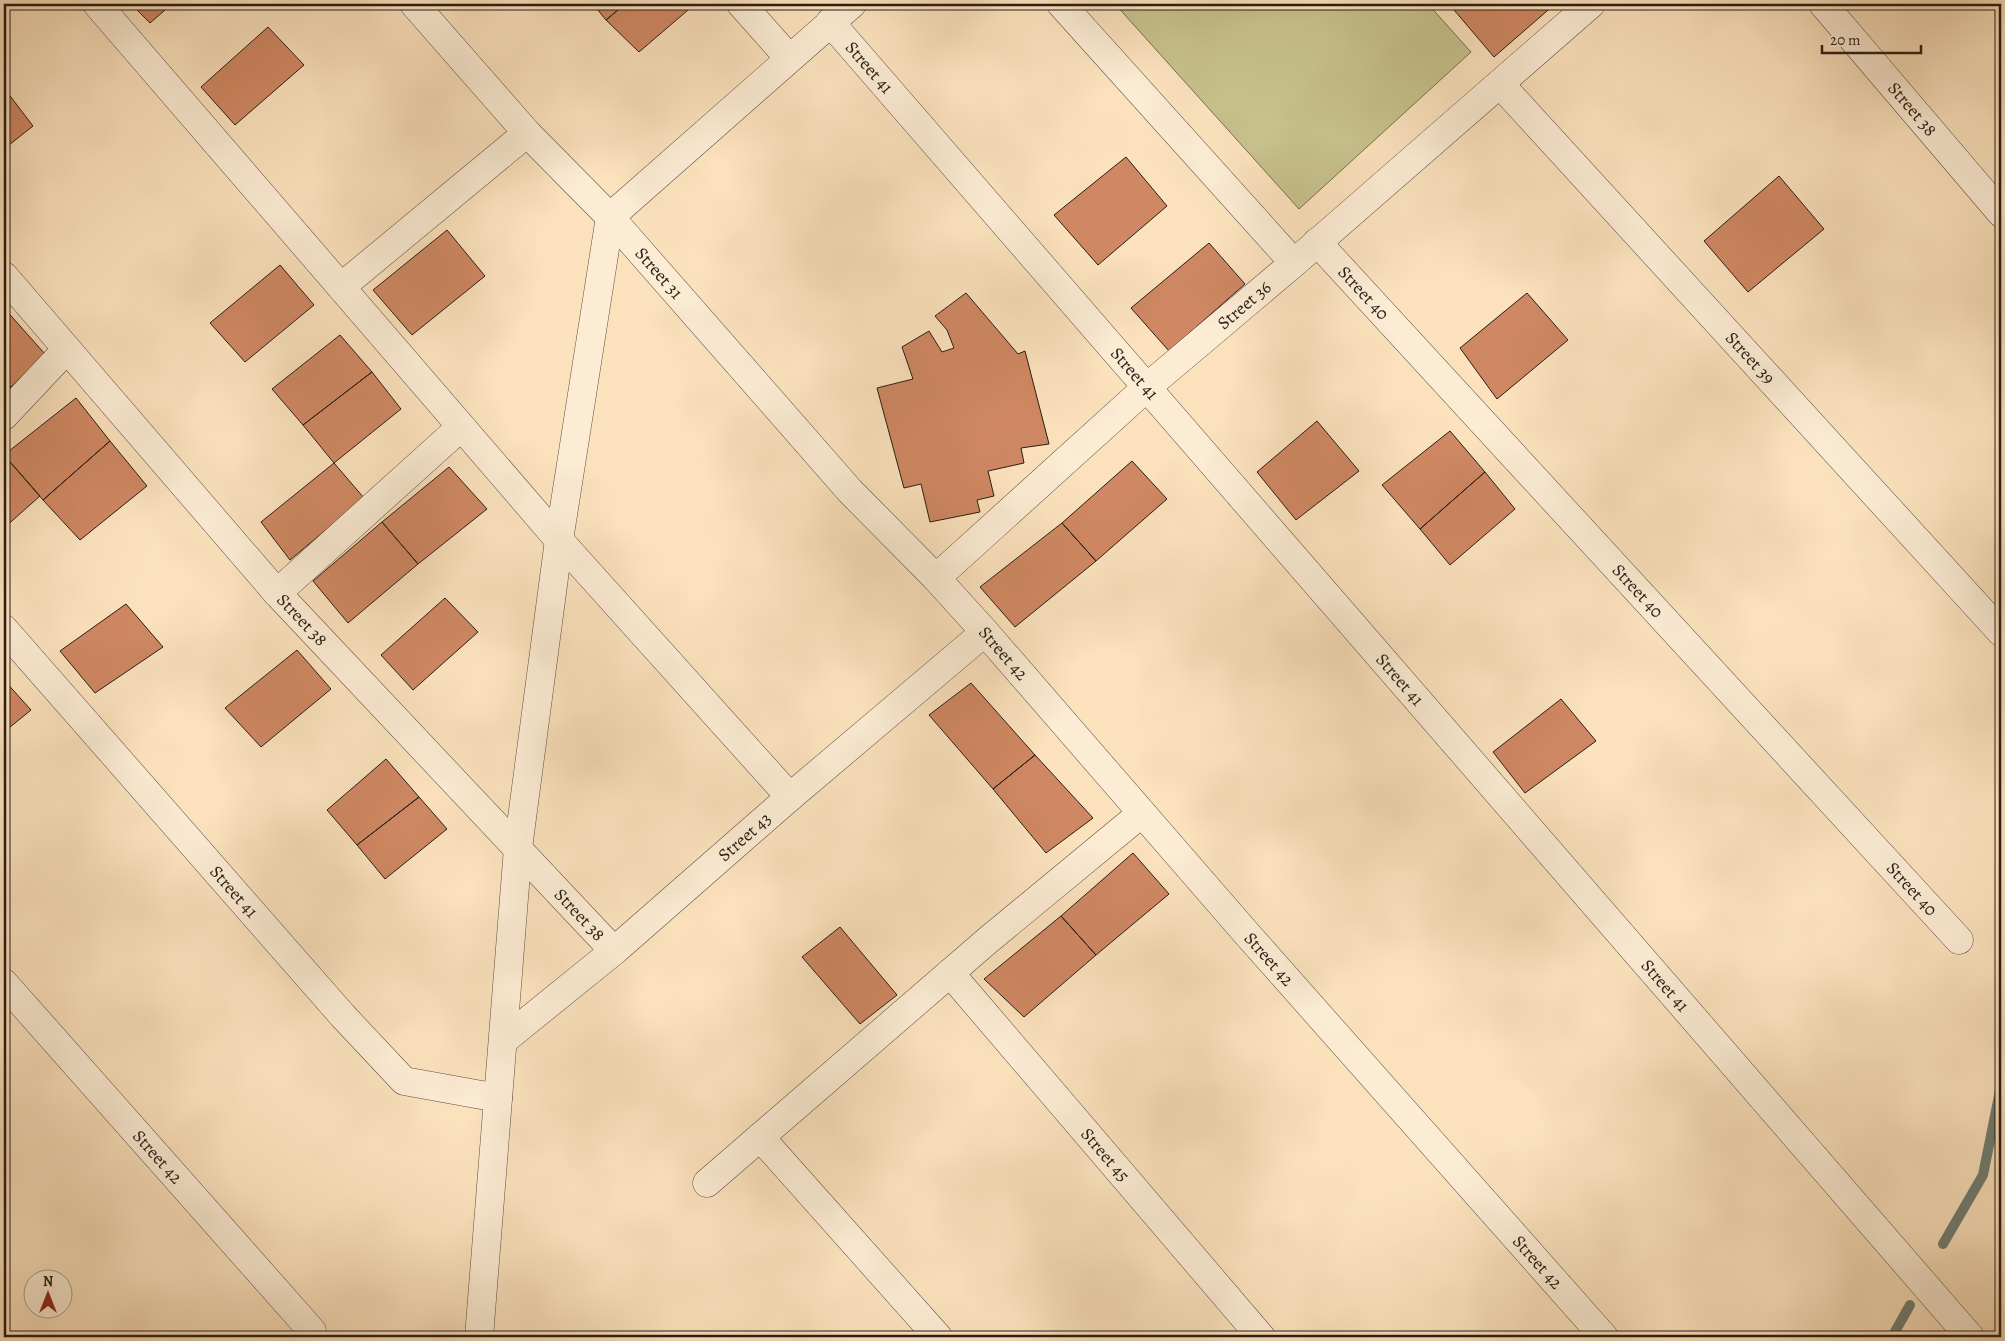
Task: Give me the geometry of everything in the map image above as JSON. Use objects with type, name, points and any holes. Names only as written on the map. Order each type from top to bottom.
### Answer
[{"type":"street","points":[[98,4],[559,540],[790,796]]},
{"type":"street","name":"Street 31","points":[[414,4],[527,133],[610,217],[850,491],[936,578]]},
{"type":"street","points":[[741,4],[789,58]]},
{"type":"street","points":[[479,1337],[518,848],[559,540],[610,217],[852,4]]},
{"type":"street","points":[[1061,4],[1294,262]]},
{"type":"street","name":"Street 36","points":[[936,578],[1146,388],[1591,4]]},
{"type":"street","name":"Street 38","points":[[1823,4],[2001,213]]},
{"type":"street","name":"Street 41","points":[[830,22],[1970,1337]]},
{"type":"street","name":"Street 39","points":[[1500,84],[2001,632]]},
{"type":"street","points":[[340,287],[527,133]]},
{"type":"street","name":"Street 40","points":[[1317,242],[1959,940]]},
{"type":"street","name":"Street 38","points":[[4,276],[278,593],[614,950]]},
{"type":"street","points":[[4,416],[67,349]]},
{"type":"street","points":[[278,593],[461,427]]},
{"type":"street","name":"Street 42","points":[[936,578],[1604,1337]]},
{"type":"street","name":"Street 41","points":[[4,629],[343,1016],[404,1081],[498,1098]]},
{"type":"street","name":"Street 43","points":[[504,1040],[614,950],[790,796],[985,632]]},
{"type":"street","points":[[707,1182],[1142,813]]},
{"type":"street","name":"Street 45","points":[[950,974],[1260,1337]]},
{"type":"street","name":"Street 42","points":[[4,983],[312,1331]]},
{"type":"street","points":[[760,1137],[938,1337]]},
{"type":"shaded area","points":[[1115,4],[1428,4],[1471,52],[1299,209]]},
{"type":"building","points":[[131,4],[172,4],[150,23]]},
{"type":"building","points":[[593,4],[625,4],[606,20]]},
{"type":"building","points":[[625,4],[695,4],[639,52],[606,20]]},
{"type":"building","points":[[1449,4],[1555,4],[1494,57]]},
{"type":"building","points":[[268,27],[304,65],[235,125],[201,87]]},
{"type":"building","points":[[4,88],[33,126],[4,149]]},
{"type":"building","points":[[1126,157],[1167,206],[1098,265],[1054,215]]},
{"type":"building","points":[[1779,176],[1824,229],[1748,292],[1704,241]]},
{"type":"building","points":[[447,230],[485,276],[412,335],[373,290]]},
{"type":"building","points":[[1209,243],[1245,284],[1169,351],[1131,308]]},
{"type":"building","points":[[280,265],[314,305],[245,362],[210,323]]},
{"type":"building","points":[[966,293],[1018,354],[1025,351],[1049,444],[1021,448],[1024,463],[988,471],[994,496],[977,500],[980,512],[930,522],[921,484],[904,488],[877,388],[913,379],[902,347],[929,331],[942,352],[954,348],[947,330],[935,316]]},
{"type":"building","points":[[1527,293],[1568,340],[1497,399],[1460,348]]},
{"type":"building","points":[[4,308],[45,354],[11,387],[4,379]]},
{"type":"building","points":[[340,335],[372,372],[303,425],[272,389]]},
{"type":"building","points":[[372,372],[401,409],[334,463],[303,425]]},
{"type":"building","points":[[4,379],[11,387],[4,394]]},
{"type":"building","points":[[76,398],[110,441],[43,500],[4,455]]},
{"type":"building","points":[[1317,421],[1359,471],[1296,520],[1257,472]]},
{"type":"building","points":[[1450,431],[1485,472],[1420,529],[1382,485]]},
{"type":"building","points":[[110,441],[147,486],[80,540],[43,500]]},
{"type":"building","points":[[4,455],[40,496],[4,528]]},
{"type":"building","points":[[1132,461],[1167,499],[1096,561],[1062,523]]},
{"type":"building","points":[[334,463],[364,498],[290,560],[261,522]]},
{"type":"building","points":[[449,467],[487,509],[418,564],[382,522]]},
{"type":"building","points":[[1485,472],[1515,509],[1450,565],[1420,529]]},
{"type":"building","points":[[382,522],[418,564],[348,623],[313,581]]},
{"type":"building","points":[[1062,523],[1096,561],[1015,627],[980,587]]},
{"type":"building","points":[[445,598],[478,632],[413,690],[381,655]]},
{"type":"building","points":[[126,604],[163,647],[95,693],[60,651]]},
{"type":"building","points":[[297,650],[331,689],[261,747],[225,708]]},
{"type":"building","points":[[4,680],[31,710],[4,732]]},
{"type":"building","points":[[971,683],[1035,755],[993,789],[929,715]]},
{"type":"building","points":[[1561,699],[1596,741],[1525,793],[1493,752]]},
{"type":"building","points":[[1035,755],[1093,818],[1046,853],[993,789]]},
{"type":"building","points":[[386,759],[419,797],[357,845],[327,810]]},
{"type":"building","points":[[419,797],[447,829],[385,879],[357,845]]},
{"type":"building","points":[[1133,853],[1169,894],[1096,955],[1061,916]]},
{"type":"building","points":[[1061,916],[1096,955],[1024,1017],[984,979]]},
{"type":"building","points":[[840,927],[897,995],[860,1024],[802,957]]},
{"type":"waterway","points":[[1943,1244],[1983,1175],[2001,1086]]},
{"type":"waterway","points":[[1892,1337],[1910,1305]]}]
